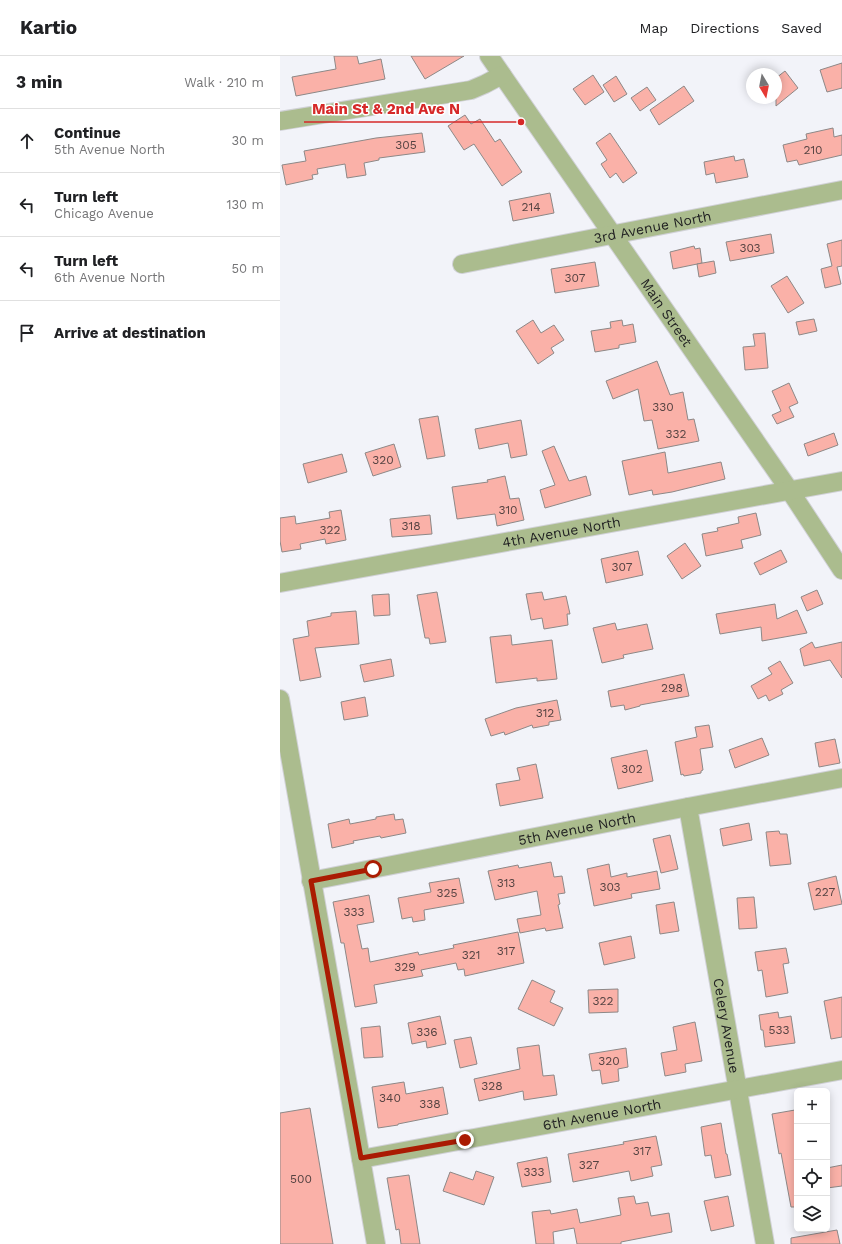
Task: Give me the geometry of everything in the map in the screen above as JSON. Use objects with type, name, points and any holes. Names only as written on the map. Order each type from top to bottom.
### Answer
[{"type":"street","name":"Main Street","points":[[489,56],[790,491],[842,570]]},
{"type":"street","points":[[280,121],[471,90],[502,75]]},
{"type":"street","name":"3rd Avenue North","points":[[462,264],[842,190]]},
{"type":"street","name":"4th Avenue North","points":[[280,583],[842,481]]},
{"type":"street","points":[[280,699],[376,1244]]},
{"type":"street","name":"5th Avenue North","points":[[311,881],[842,778]]},
{"type":"street","name":"Celery Avenue","points":[[688,807],[739,1089],[765,1244]]},
{"type":"street","name":"6th Avenue North","points":[[361,1158],[842,1070]]},
{"type":"building","points":[[334,56],[357,56],[359,64],[381,59],[385,79],[296,96],[292,77],[336,69]]},
{"type":"building","points":[[411,56],[464,56],[425,79]]},
{"type":"building","points":[[842,63],[842,88],[827,92],[820,70]]},
{"type":"building","points":[[785,71],[798,88],[782,101],[782,73]]},
{"type":"building","points":[[593,75],[604,92],[585,105],[573,89]]},
{"type":"building","points":[[616,76],[627,94],[614,102],[603,85]]},
{"type":"building","points":[[684,86],[694,101],[659,125],[650,110]]},
{"type":"building","points":[[647,87],[656,100],[640,111],[631,98]]},
{"type":"building","points":[[465,115],[471,124],[480,119],[495,142],[500,139],[522,172],[502,186],[474,144],[464,150],[448,126]]},
{"type":"building","points":[[833,128],[834,137],[842,135],[842,155],[799,165],[797,160],[787,162],[783,145],[807,139],[806,134]]},
{"type":"building","points":[[422,133],[425,152],[379,158],[379,160],[364,163],[366,175],[347,178],[345,164],[317,169],[318,174],[312,175],[313,179],[286,185],[282,165],[306,161],[304,151],[376,138]]},
{"type":"building","points":[[610,133],[637,173],[623,183],[616,173],[610,178],[601,164],[607,160],[596,143]]},
{"type":"building","points":[[734,156],[735,161],[744,159],[748,177],[716,183],[714,173],[706,175],[704,162]]},
{"type":"building","points":[[550,193],[554,213],[513,221],[509,201]]},
{"type":"building","points":[[771,234],[774,253],[730,261],[726,242]]},
{"type":"building","points":[[842,240],[842,266],[837,267],[841,284],[825,288],[821,269],[832,266],[827,244]]},
{"type":"building","points":[[694,246],[695,249],[700,248],[702,263],[673,269],[670,252]]},
{"type":"building","points":[[714,261],[716,273],[699,277],[697,264]]},
{"type":"building","points":[[595,262],[599,286],[555,293],[551,269]]},
{"type":"building","points":[[787,276],[804,303],[788,313],[771,286]]},
{"type":"building","points":[[814,319],[817,331],[799,335],[796,322]]},
{"type":"building","points":[[533,320],[541,333],[554,325],[564,340],[551,348],[554,353],[538,364],[516,331]]},
{"type":"building","points":[[622,320],[623,326],[633,324],[636,342],[619,345],[619,348],[595,352],[591,331],[611,328],[610,322]]},
{"type":"building","points":[[765,333],[768,368],[745,370],[743,347],[755,346],[753,334]]},
{"type":"building","points":[[657,361],[670,395],[683,392],[688,420],[694,419],[699,441],[658,449],[652,420],[644,421],[638,389],[613,399],[606,381]]},
{"type":"building","points":[[789,383],[798,403],[789,407],[794,417],[777,424],[772,415],[781,411],[772,391]]},
{"type":"building","points":[[438,416],[445,456],[427,459],[419,419]]},
{"type":"building","points":[[521,420],[527,455],[511,458],[508,443],[479,449],[475,429]]},
{"type":"building","points":[[834,433],[838,445],[808,456],[804,444]]},
{"type":"building","points":[[394,444],[401,467],[373,476],[365,453]]},
{"type":"building","points":[[554,446],[569,481],[586,476],[591,495],[545,508],[540,490],[555,485],[542,451]]},
{"type":"building","points":[[665,452],[668,473],[721,462],[725,479],[672,492],[653,495],[652,490],[629,495],[622,461]]},
{"type":"building","points":[[342,454],[347,472],[308,483],[303,464]]},
{"type":"building","points":[[505,476],[510,499],[519,498],[524,520],[497,526],[495,514],[457,519],[452,487],[488,482],[487,480]]},
{"type":"building","points":[[341,510],[346,540],[326,544],[325,539],[300,544],[301,549],[282,552],[280,541],[280,518],[295,516],[296,524],[330,518],[329,512]]},
{"type":"building","points":[[756,513],[761,535],[741,540],[743,548],[706,556],[702,534],[718,531],[717,528],[739,523],[738,517]]},
{"type":"building","points":[[430,515],[432,534],[392,537],[390,519]]},
{"type":"building","points":[[685,543],[701,566],[682,579],[667,556]]},
{"type":"building","points":[[781,550],[787,562],[760,575],[754,563]]},
{"type":"building","points":[[638,551],[643,575],[606,583],[601,559]]},
{"type":"building","points":[[817,590],[823,604],[807,611],[801,597]]},
{"type":"building","points":[[437,592],[446,642],[430,644],[429,638],[425,638],[417,595]]},
{"type":"building","points":[[542,592],[544,600],[566,596],[570,614],[567,614],[568,625],[544,629],[542,618],[531,620],[526,594]]},
{"type":"building","points":[[389,594],[390,615],[374,616],[372,595]]},
{"type":"building","points":[[775,604],[777,619],[797,610],[807,633],[762,641],[761,627],[720,634],[716,614]]},
{"type":"building","points":[[356,611],[359,644],[315,648],[321,677],[300,681],[293,639],[309,636],[307,621],[331,616],[331,613]]},
{"type":"building","points":[[615,623],[617,630],[647,624],[653,649],[623,655],[624,658],[602,663],[593,628]]},
{"type":"building","points":[[511,635],[512,645],[552,640],[557,679],[537,681],[537,678],[496,683],[490,637]]},
{"type":"building","points":[[812,642],[815,648],[842,642],[842,678],[830,660],[804,666],[800,649]]},
{"type":"building","points":[[391,659],[394,676],[364,682],[360,665]]},
{"type":"building","points":[[780,661],[793,683],[781,690],[783,694],[769,701],[766,695],[758,699],[751,686],[772,674],[768,668]]},
{"type":"building","points":[[684,674],[689,696],[640,705],[625,710],[624,705],[611,707],[608,691]]},
{"type":"building","points":[[365,697],[368,716],[344,720],[341,702]]},
{"type":"building","points":[[557,700],[561,720],[549,722],[549,725],[533,728],[532,725],[505,735],[504,732],[491,736],[485,719],[516,708]]},
{"type":"building","points":[[709,725],[713,747],[700,749],[703,770],[701,773],[684,776],[683,774],[681,775],[675,742],[697,737],[695,727]]},
{"type":"building","points":[[762,738],[769,755],[735,768],[729,750]]},
{"type":"building","points":[[835,739],[840,763],[819,767],[815,743]]},
{"type":"building","points":[[647,750],[653,781],[618,789],[611,758]]},
{"type":"building","points":[[536,764],[543,798],[500,806],[496,784],[520,780],[517,768]]},
{"type":"building","points":[[394,814],[395,820],[403,819],[406,833],[381,838],[380,836],[353,841],[354,843],[332,848],[328,824],[349,819],[350,824]]},
{"type":"building","points":[[749,823],[752,840],[723,846],[720,829]]},
{"type":"building","points":[[779,831],[780,834],[787,834],[791,864],[770,866],[766,832]]},
{"type":"building","points":[[670,835],[678,869],[661,873],[653,839]]},
{"type":"building","points":[[551,862],[554,877],[562,876],[565,893],[558,894],[560,904],[558,905],[563,928],[546,931],[545,928],[520,933],[517,919],[541,915],[537,891],[495,900],[488,871],[518,865],[519,868]]},
{"type":"building","points":[[609,864],[611,877],[627,873],[627,877],[657,871],[660,889],[631,894],[632,898],[594,906],[587,869]]},
{"type":"building","points":[[836,876],[842,904],[814,910],[808,883]]},
{"type":"building","points":[[459,878],[464,903],[424,910],[425,920],[413,922],[412,917],[402,919],[398,898],[431,892],[429,883]]},
{"type":"building","points":[[369,895],[374,922],[357,925],[362,949],[368,948],[370,962],[418,952],[419,955],[454,948],[453,945],[518,932],[524,963],[465,976],[464,969],[458,970],[456,963],[421,970],[423,976],[374,985],[377,1003],[355,1007],[344,943],[341,943],[333,902]]},
{"type":"building","points":[[754,897],[757,928],[739,929],[737,898]]},
{"type":"building","points":[[674,902],[679,931],[660,934],[656,905]]},
{"type":"building","points":[[631,936],[635,958],[604,965],[599,943]]},
{"type":"building","points":[[786,948],[789,963],[783,964],[788,993],[766,997],[762,970],[758,971],[755,952]]},
{"type":"building","points":[[532,980],[555,991],[550,1002],[563,1008],[554,1026],[518,1009]]},
{"type":"building","points":[[618,989],[618,1012],[589,1013],[588,990]]},
{"type":"building","points":[[842,997],[842,1037],[831,1039],[824,1001]]},
{"type":"building","points":[[778,1012],[779,1018],[791,1016],[795,1043],[765,1047],[759,1015]]},
{"type":"building","points":[[440,1016],[446,1044],[427,1048],[426,1041],[412,1044],[408,1023]]},
{"type":"building","points":[[695,1022],[702,1061],[685,1064],[686,1072],[665,1076],[661,1053],[677,1050],[673,1027]]},
{"type":"building","points":[[380,1026],[383,1057],[364,1058],[361,1028]]},
{"type":"building","points":[[471,1037],[477,1064],[460,1068],[454,1040]]},
{"type":"building","points":[[539,1045],[543,1076],[554,1075],[557,1095],[524,1100],[523,1091],[479,1101],[474,1079],[520,1069],[517,1048]]},
{"type":"building","points":[[626,1048],[628,1067],[618,1069],[619,1081],[602,1084],[600,1070],[592,1071],[589,1054]]},
{"type":"building","points":[[404,1082],[406,1094],[443,1087],[448,1114],[378,1128],[372,1087]]},
{"type":"building","points":[[310,1108],[333,1244],[280,1244],[280,1113]]},
{"type":"building","points":[[794,1110],[794,1207],[791,1207],[772,1114]]},
{"type":"building","points":[[721,1123],[731,1175],[715,1178],[711,1155],[705,1156],[701,1127]]},
{"type":"building","points":[[656,1136],[662,1165],[651,1167],[653,1176],[631,1181],[629,1171],[573,1182],[568,1154],[624,1144],[623,1142]]},
{"type":"building","points":[[547,1157],[551,1182],[522,1187],[517,1163]]},
{"type":"building","points":[[842,1165],[842,1186],[830,1188],[830,1167]]},
{"type":"building","points":[[476,1171],[494,1177],[484,1205],[443,1191],[450,1172],[473,1180]]},
{"type":"building","points":[[409,1175],[420,1244],[401,1244],[399,1229],[396,1230],[387,1178]]},
{"type":"building","points":[[634,1196],[636,1204],[648,1202],[651,1216],[669,1213],[672,1232],[621,1242],[621,1244],[577,1244],[574,1228],[553,1232],[554,1244],[536,1244],[532,1212],[550,1210],[551,1214],[577,1209],[580,1223],[621,1215],[618,1198]]},
{"type":"building","points":[[728,1196],[734,1226],[711,1231],[704,1201]]},
{"type":"building","points":[[837,1230],[840,1244],[791,1244],[791,1238]]},
{"type":"place","name":"Main St & 2nd Ave N","points":[[521,122]]},
{"type":"route","points":[[373,869],[311,881],[361,1158],[465,1140]]}]
